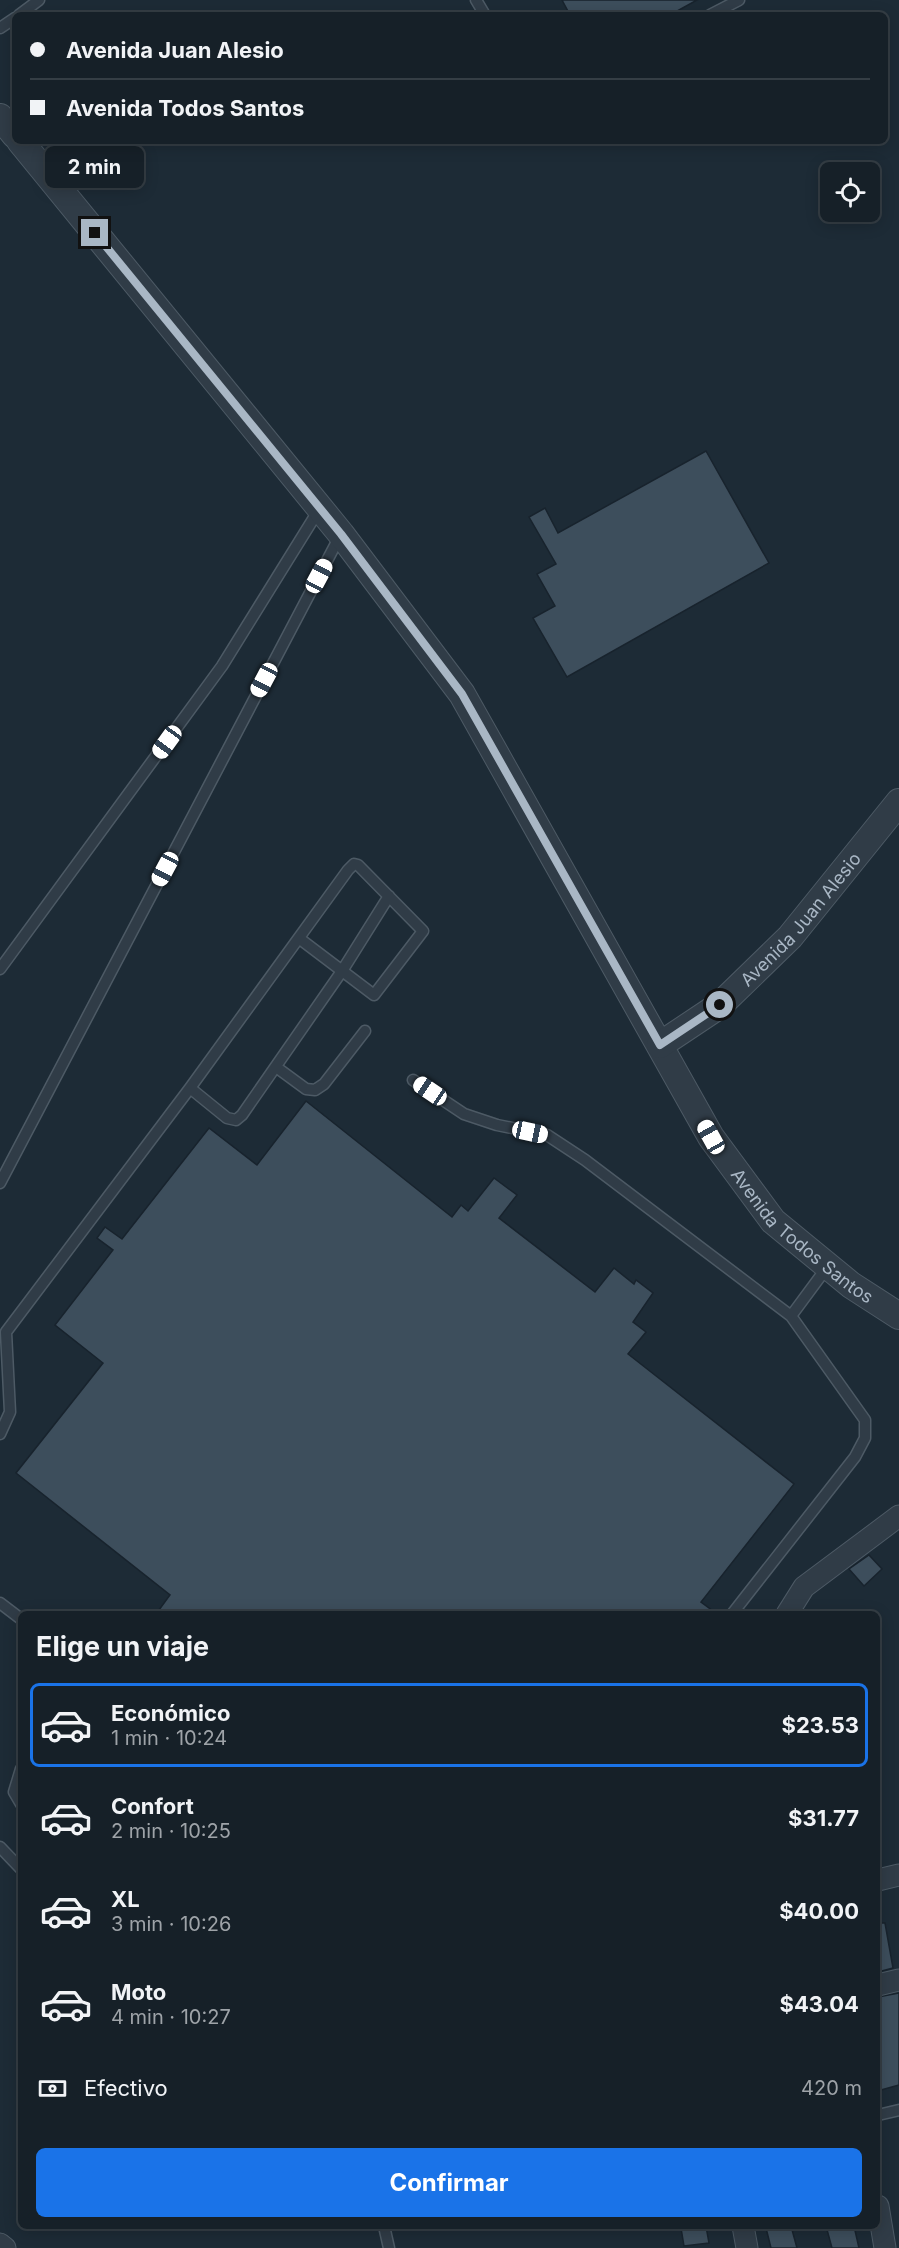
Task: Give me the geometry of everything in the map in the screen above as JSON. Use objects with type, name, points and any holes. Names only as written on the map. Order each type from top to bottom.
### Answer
[{"type":"street","points":[[0,117],[12,131]]},
{"type":"street","name":"Avenida Todos Santos","points":[[22,144],[320,507],[462,694],[711,1137],[773,1221],[851,1285],[899,1316]]},
{"type":"street","name":"Avenida Juan Alesio","points":[[660,1045],[720,1005],[790,938],[899,802]]},
{"type":"street","points":[[789,1611],[804,1587],[899,1516]]},
{"type":"street","points":[[880,1880],[899,1875]]},
{"type":"street","points":[[880,1985],[899,1980]]},
{"type":"street","points":[[880,2218],[885,2248]]},
{"type":"street","points":[[744,2229],[747,2248]]},
{"type":"street","points":[[0,2244],[5,2248]]},
{"type":"lane","points":[[22,12],[39,0]]},
{"type":"lane","points":[[716,12],[739,0]]},
{"type":"lane","points":[[0,969],[222,666],[320,507]]},
{"type":"lane","points":[[0,1183],[341,534]]},
{"type":"lane","points":[[0,1434],[10,1412],[3,1336],[190,1088],[354,864],[358,865],[422,927],[422,935],[374,995],[300,939]]},
{"type":"lane","points":[[190,1088],[227,1118],[236,1120],[243,1115],[342,971],[389,896]]},
{"type":"lane","points":[[276,1067],[306,1089],[315,1090],[324,1084],[365,1031]]},
{"type":"lane","points":[[413,1080],[464,1114],[497,1125],[547,1135],[585,1160],[791,1316],[865,1420],[865,1438],[855,1456],[734,1611]]},
{"type":"lane","points":[[791,1316],[828,1266]]},
{"type":"lane","points":[[0,1603],[18,1617]]},
{"type":"lane","points":[[18,1779],[14,1792],[18,1798]]},
{"type":"lane","points":[[0,1847],[18,1866]]},
{"type":"lane","points":[[880,2115],[899,2110]]},
{"type":"lane","points":[[385,2229],[389,2248]]},
{"type":"building","points":[[562,0],[697,0],[675,12],[568,12]]},
{"type":"building","points":[[706,451],[769,563],[567,677],[533,618],[555,606],[537,574],[556,564],[529,517],[545,508],[558,533]]},
{"type":"building","points":[[306,1101],[452,1217],[461,1205],[468,1211],[494,1178],[517,1195],[499,1218],[595,1292],[614,1268],[634,1284],[636,1280],[653,1293],[633,1322],[646,1332],[628,1354],[794,1484],[701,1602],[713,1611],[158,1611],[170,1595],[16,1473],[103,1363],[55,1325],[113,1250],[97,1238],[105,1227],[122,1239],[209,1128],[257,1165]]},
{"type":"building","points":[[869,1555],[882,1569],[864,1586],[849,1569]]},
{"type":"building","points":[[880,1923],[885,1923],[893,1968],[880,1971]]},
{"type":"building","points":[[899,1993],[899,2085],[881,2090],[880,2085],[880,1997]]},
{"type":"building","points":[[681,2229],[707,2229],[709,2243],[684,2246]]},
{"type":"building","points":[[766,2229],[792,2229],[797,2248],[771,2248]]},
{"type":"building","points":[[827,2229],[855,2229],[859,2248],[832,2248]]},
{"type":"route","points":[[95,233],[341,534],[462,694],[660,1045],[720,1005]]}]
